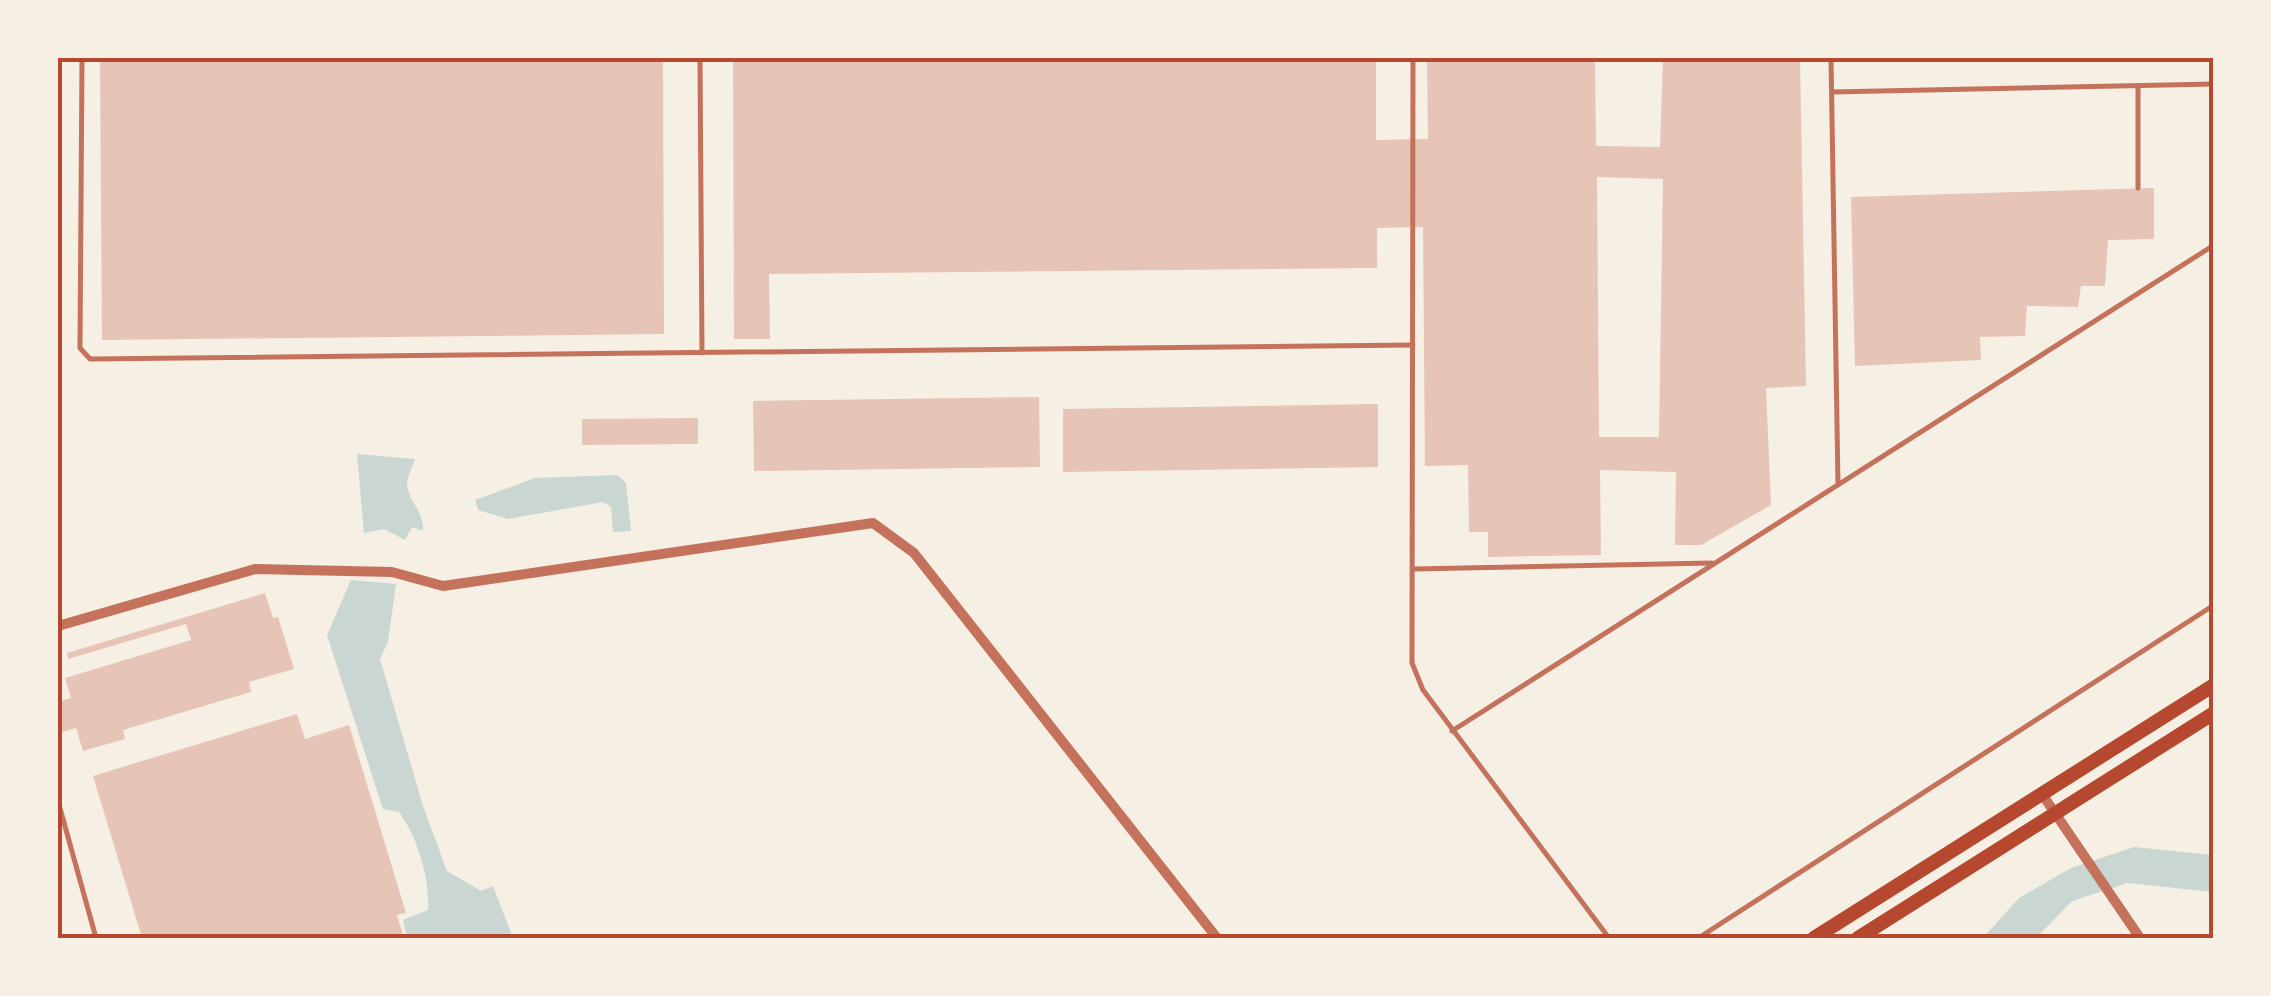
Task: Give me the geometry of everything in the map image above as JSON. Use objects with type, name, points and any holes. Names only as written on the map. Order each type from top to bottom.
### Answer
[{"type":"main road","points":[[1814,938],[2214,685]]},
{"type":"main road","points":[[1858,938],[2214,713]]},
{"type":"street","points":[[58,626],[255,569],[392,572],[443,586],[873,523],[914,553],[1217,938]]},
{"type":"street","points":[[2042,794],[2140,938]]},
{"type":"lane","points":[[82,58],[80,348],[90,359],[1413,345]]},
{"type":"lane","points":[[700,58],[702,352]]},
{"type":"lane","points":[[1413,58],[1412,663],[1422,690],[1609,938]]},
{"type":"lane","points":[[1831,58],[1838,485]]},
{"type":"lane","points":[[1831,92],[2214,84]]},
{"type":"lane","points":[[2138,86],[2138,188]]},
{"type":"lane","points":[[1452,731],[2214,245]]},
{"type":"lane","points":[[1412,569],[1715,563]]},
{"type":"lane","points":[[1705,938],[1702,935],[2214,605]]},
{"type":"lane","points":[[58,801],[96,938]]},
{"type":"shaded area","points":[[357,454],[415,459],[407,483],[423,531],[412,527],[405,540],[384,529],[364,533]]},
{"type":"shaded area","points":[[617,475],[626,483],[631,531],[613,532],[611,507],[603,502],[508,519],[478,510],[475,500],[535,478]]},
{"type":"shaded area","points":[[351,580],[396,584],[388,642],[380,659],[423,806],[447,871],[481,891],[493,886],[511,933],[506,938],[407,938],[403,920],[428,910],[421,859],[399,812],[383,809],[327,635]]},
{"type":"shaded area","points":[[2134,847],[2213,855],[2213,892],[2128,883],[2072,901],[2036,938],[1983,938],[2019,898],[2071,868]]},
{"type":"building","points":[[100,58],[663,58],[664,334],[102,340]]},
{"type":"building","points":[[733,58],[1376,58],[1376,140],[1428,139],[1427,58],[1595,58],[1596,146],[1660,147],[1663,58],[1800,58],[1806,386],[1766,388],[1771,505],[1701,545],[1675,545],[1676,472],[1600,470],[1601,555],[1488,557],[1488,532],[1469,532],[1468,465],[1425,466],[1423,227],[1377,228],[1377,268],[769,274],[770,339],[734,339]],"holes":[[[1597,177],[1663,179],[1659,437],[1599,437]]]},
{"type":"building","points":[[2154,188],[2154,239],[2108,240],[2105,286],[2081,286],[2078,307],[2027,306],[2025,336],[1980,337],[1981,360],[1855,366],[1851,197]]},
{"type":"building","points":[[1039,397],[1040,467],[754,471],[753,401]]},
{"type":"building","points":[[1378,404],[1378,467],[1063,472],[1063,409]]},
{"type":"building","points":[[698,418],[698,444],[582,445],[582,419]]},
{"type":"building","points":[[265,593],[273,618],[278,617],[294,669],[249,682],[251,692],[123,730],[125,739],[83,751],[76,728],[59,733],[58,702],[71,698],[65,678],[191,640],[186,624],[68,659],[67,653]]},
{"type":"building","points":[[297,714],[305,739],[349,725],[406,913],[397,915],[404,938],[142,938],[93,776]]}]
